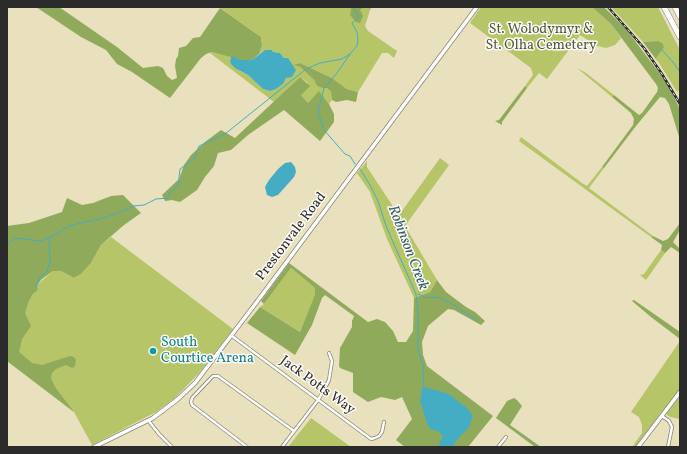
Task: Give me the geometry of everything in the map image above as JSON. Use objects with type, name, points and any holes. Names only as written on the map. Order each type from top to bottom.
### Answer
[{"type":"highway","points":[[664,7],[680,38]]},
{"type":"highway","points":[[675,7],[680,17]]},
{"type":"street","name":"Prestonvale Road","points":[[94,447],[148,420],[169,406],[195,383],[232,336],[477,7]]},
{"type":"street","name":"Jack Potts Way","points":[[232,336],[371,438],[379,436],[382,432],[384,422]]},
{"type":"street","points":[[282,447],[318,400],[329,380],[332,361],[329,353]]},
{"type":"street","points":[[247,447],[192,405],[192,398],[214,376],[218,376],[294,431]]},
{"type":"street","points":[[638,447],[680,392]]},
{"type":"street","points":[[661,416],[669,421],[672,427],[668,447]]},
{"type":"street","points":[[148,420],[172,447]]},
{"type":"street","points":[[499,447],[506,437]]},
{"type":"green space","points":[[36,7],[59,7],[117,47],[143,68],[158,66],[163,68],[167,76],[172,80],[177,78],[175,66],[179,48],[186,46],[193,38],[200,37],[220,8],[261,37],[262,46],[259,54],[252,60],[242,60],[212,52],[206,54],[201,58],[170,98],[132,72],[117,64],[106,50],[81,37]]},
{"type":"green space","points":[[219,7],[351,7],[350,15],[364,7],[370,10],[365,26],[368,31],[397,51],[394,58],[388,53],[382,53],[358,92],[347,89],[332,78],[300,63],[294,65],[300,67],[314,80],[317,86],[327,88],[331,92],[332,100],[329,104],[319,92],[308,103],[301,95],[308,83],[300,77],[274,102],[210,53],[212,52],[231,56],[240,71],[248,75],[263,89],[270,91],[276,89],[283,84],[286,78],[284,58],[280,53],[273,52],[272,50],[265,50],[259,54],[262,46],[261,37]]},
{"type":"green space","points":[[351,7],[364,7],[360,10],[363,16],[360,23],[356,22],[350,15]]},
{"type":"green space","name":"St. Wolodymyr & St. Olha Cemetery","points":[[481,7],[592,7],[611,24],[621,38],[615,45],[606,48],[597,46],[580,35],[547,79],[539,73],[527,88],[525,86],[533,75],[531,68],[470,23]]},
{"type":"green space","points":[[592,7],[604,7],[626,29],[667,83],[680,109],[680,140],[669,104],[665,98],[660,97],[604,168],[602,167],[633,125],[634,119],[631,113],[612,97],[614,95],[639,115],[657,92],[658,88],[611,24]]},
{"type":"green space","points":[[611,7],[658,7],[680,50],[680,89],[677,92],[656,58],[657,41],[643,42]]},
{"type":"green space","points":[[657,41],[662,43],[664,47],[656,58],[658,62],[643,42]]},
{"type":"green space","points":[[300,63],[332,78],[347,89],[358,92],[356,102],[347,100],[336,102],[332,100],[331,92],[327,88],[317,86],[314,80],[300,67],[293,65]]},
{"type":"green space","points":[[577,68],[586,73],[614,95],[612,97]]},
{"type":"green space","points":[[300,77],[310,86],[301,95],[308,103],[319,91],[329,104],[334,114],[334,122],[320,141],[284,110],[248,135],[231,150],[218,153],[214,166],[197,190],[180,202],[172,200],[165,201],[162,195],[179,179],[184,165],[191,155],[205,142],[221,130],[235,138]]},
{"type":"green space","points":[[525,86],[527,88],[502,122],[502,125],[495,121],[499,120]]},
{"type":"green space","points":[[521,137],[587,186],[602,167],[604,168],[589,188],[653,236],[651,237],[519,141]]},
{"type":"green space","points":[[440,158],[449,165],[405,226],[437,280],[430,292],[414,298],[387,239],[370,192],[357,173],[367,161],[367,167],[398,212],[402,211]]},
{"type":"green space","points":[[123,195],[141,213],[124,225],[101,245],[91,263],[81,274],[74,278],[61,271],[53,271],[42,279],[37,285],[38,290],[33,294],[29,301],[25,313],[31,326],[22,339],[19,352],[32,363],[42,365],[70,356],[74,357],[76,360],[75,366],[72,368],[66,365],[56,369],[52,373],[51,378],[55,387],[74,412],[7,361],[7,226],[29,223],[62,212],[67,198],[82,205],[93,203],[111,196]]},
{"type":"green space","points":[[680,223],[680,230],[673,242],[680,249],[680,253],[671,247],[665,253],[661,250],[662,245],[651,237],[653,236],[663,241],[668,239]]},
{"type":"green space","points":[[111,237],[233,329],[199,373],[175,398],[156,412],[92,445],[74,412],[7,361],[29,301],[33,294],[38,290],[37,285],[53,271],[61,271],[74,278],[81,274],[91,263],[101,245]]},
{"type":"green space","points":[[661,250],[665,253],[646,280],[640,275],[644,274]]},
{"type":"green space","points":[[289,263],[368,322],[377,319],[385,322],[393,331],[398,342],[406,342],[413,331],[414,298],[430,292],[437,280],[446,292],[475,312],[485,321],[481,325],[454,310],[448,309],[428,326],[422,342],[423,355],[427,366],[493,416],[468,447],[405,447],[396,440],[412,419],[402,397],[395,400],[381,397],[368,402],[353,392],[353,373],[340,368],[339,366],[340,348],[352,327],[354,316],[325,295],[322,298],[312,325],[295,355],[247,323],[260,307],[300,332],[315,295],[315,288],[291,268],[264,304],[261,301]]},
{"type":"green space","points":[[291,268],[315,288],[316,295],[300,332],[260,307],[264,304]]},
{"type":"green space","points":[[634,300],[680,332],[680,339],[632,301]]},
{"type":"green space","points":[[680,341],[680,389],[635,447],[632,447],[642,433],[642,425],[639,417],[631,412]]},
{"type":"green space","points":[[680,396],[680,419],[670,417],[666,414]]},
{"type":"green space","points":[[514,398],[522,406],[510,425],[541,447],[535,447],[496,418],[507,401]]},
{"type":"green space","points":[[311,418],[351,447],[288,447]]},
{"type":"water","points":[[265,50],[272,50],[273,52],[280,53],[284,58],[288,58],[296,70],[292,77],[286,78],[283,84],[270,91],[263,89],[248,75],[235,68],[230,61],[231,56],[242,60],[252,60]]},
{"type":"water","points":[[291,162],[295,167],[296,172],[294,177],[278,195],[272,197],[267,195],[265,187],[269,180],[285,163]]},
{"type":"water","points":[[424,387],[450,395],[468,409],[473,416],[469,427],[456,441],[453,447],[438,447],[443,436],[438,431],[430,429],[427,423],[420,400],[422,388]]},
{"type":"waterway","name":"Robinson Creek","points":[[353,7],[359,17],[352,23],[357,32],[357,46],[324,88],[318,112],[324,130],[345,154],[350,156],[355,164]]},
{"type":"waterway","points":[[661,49],[680,72]]},
{"type":"waterway","points":[[7,245],[15,238],[40,241],[49,238],[69,226],[107,217],[133,206],[144,205],[156,199],[168,198],[169,193],[178,186],[180,169],[194,159],[199,146],[225,134],[306,69],[320,63],[342,59],[350,54]]},
{"type":"waterway","name":"Robinson Creek","points":[[360,169],[378,201],[386,226],[416,294],[418,313],[418,349],[423,365],[424,387]]},
{"type":"waterway","points":[[36,288],[40,277],[47,272],[50,260],[49,238]]},
{"type":"waterway","points":[[418,294],[427,298],[437,297],[449,302],[478,321]]},
{"type":"railway","points":[[608,7],[644,48],[680,104]]},
{"type":"place","name":"South Courtice Arena","points":[[153,351]]}]
